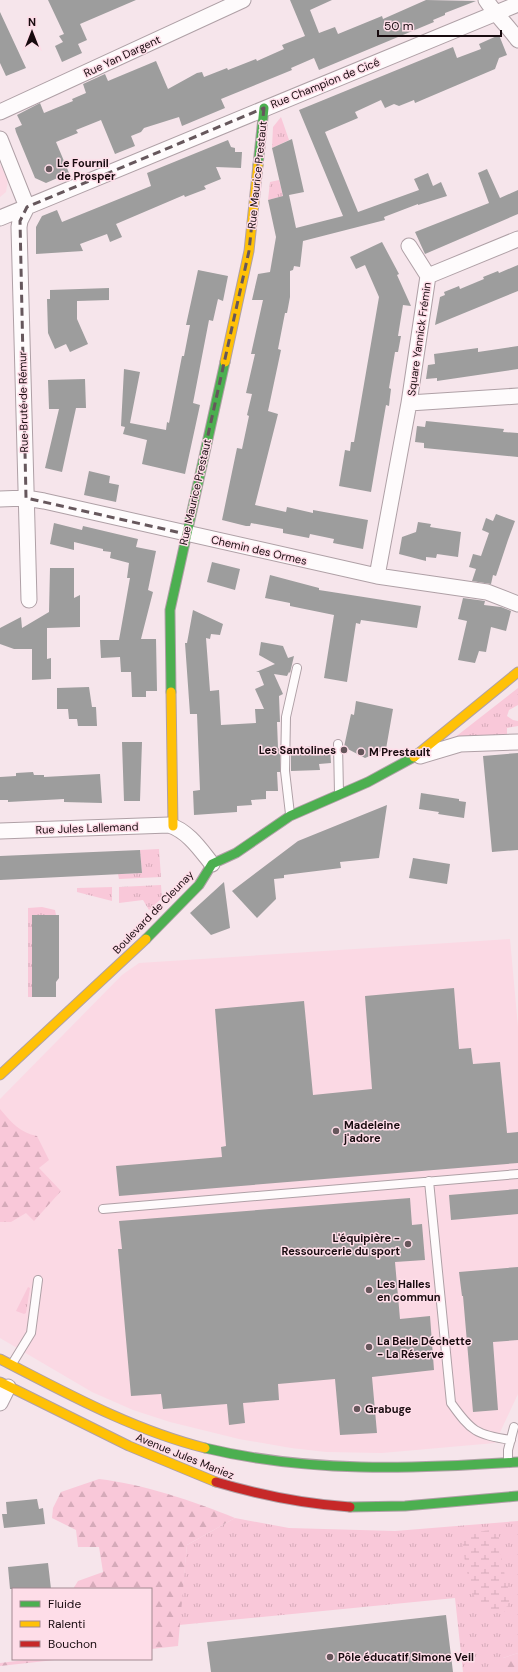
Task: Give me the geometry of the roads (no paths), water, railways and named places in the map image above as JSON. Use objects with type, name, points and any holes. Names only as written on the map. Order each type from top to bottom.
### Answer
[{"type":"main road","name":"Rue Maurice Prestaut","points":[[173,826],[170,610],[249,251],[264,108]]},
{"type":"main road","points":[[212,864],[236,853],[290,816],[368,782],[410,760],[518,672]]},
{"type":"main road","name":"Boulevard de Cleunay","points":[[0,1075],[147,938],[199,885],[212,864]]},
{"type":"main road","name":"Avenue Jules Maniez","points":[[0,1359],[11,1376],[158,1460],[218,1484],[259,1496],[296,1502],[361,1507],[430,1504],[518,1496]]},
{"type":"main road","name":"Avenue Jules Maniez","points":[[11,1376],[65,1393],[133,1424],[194,1445],[268,1462],[315,1467],[385,1470],[486,1461],[513,1462]]},
{"type":"street","name":"Rue Yan Dargent","points":[[0,112],[243,0]]},
{"type":"street","points":[[486,0],[489,6],[497,12],[518,40]]},
{"type":"street","name":"Rue Champion de Cicé","points":[[0,218],[518,4]]},
{"type":"street","points":[[0,139],[27,207]]},
{"type":"street","name":"Rue Bruté de Rémur","points":[[27,207],[20,221],[19,227],[29,600]]},
{"type":"street","name":"Square Yannick Frémin","points":[[376,576],[409,404],[428,276],[518,239]]},
{"type":"street","points":[[409,246],[428,276]]},
{"type":"street","name":"Square Yannick Frémin","points":[[409,404],[518,396]]},
{"type":"street","name":"Chemin des Ormes","points":[[0,499],[26,498],[376,576],[487,592],[518,604]]},
{"type":"street","points":[[410,760],[460,744],[518,742]]},
{"type":"street","name":"Rue Jules Lallemand","points":[[0,831],[158,825],[173,826]]},
{"type":"street","points":[[173,826],[181,830],[194,842],[212,864]]},
{"type":"street","points":[[0,1403],[11,1376]]},
{"type":"lane","points":[[290,816],[284,771],[286,717],[297,668]]},
{"type":"lane","points":[[338,744],[339,794]]},
{"type":"lane","points":[[103,1209],[518,1174]]},
{"type":"lane","points":[[429,1181],[452,1403],[466,1425],[488,1437],[511,1440]]},
{"type":"lane","points":[[11,1376],[31,1333],[38,1280]]},
{"type":"lane","points":[[513,1462],[508,1450],[514,1427]]},
{"type":"place","name":"Le Fournil de Prosper","points":[[49,169]]},
{"type":"place","name":"Les Santolines","points":[[344,750]]},
{"type":"place","name":"M Prestault","points":[[361,752]]},
{"type":"place","name":"Madeleine j'adore","points":[[336,1131]]},
{"type":"place","name":"L'équipière - Ressourcerie du sport","points":[[408,1244]]},
{"type":"place","name":"Les Halles en commun","points":[[369,1290]]},
{"type":"place","name":"La Belle Déchette - La Réserve","points":[[369,1347]]},
{"type":"place","name":"Grabuge","points":[[357,1409]]},
{"type":"place","name":"Pôle éducatif Simone Veil","points":[[330,1657]]}]
